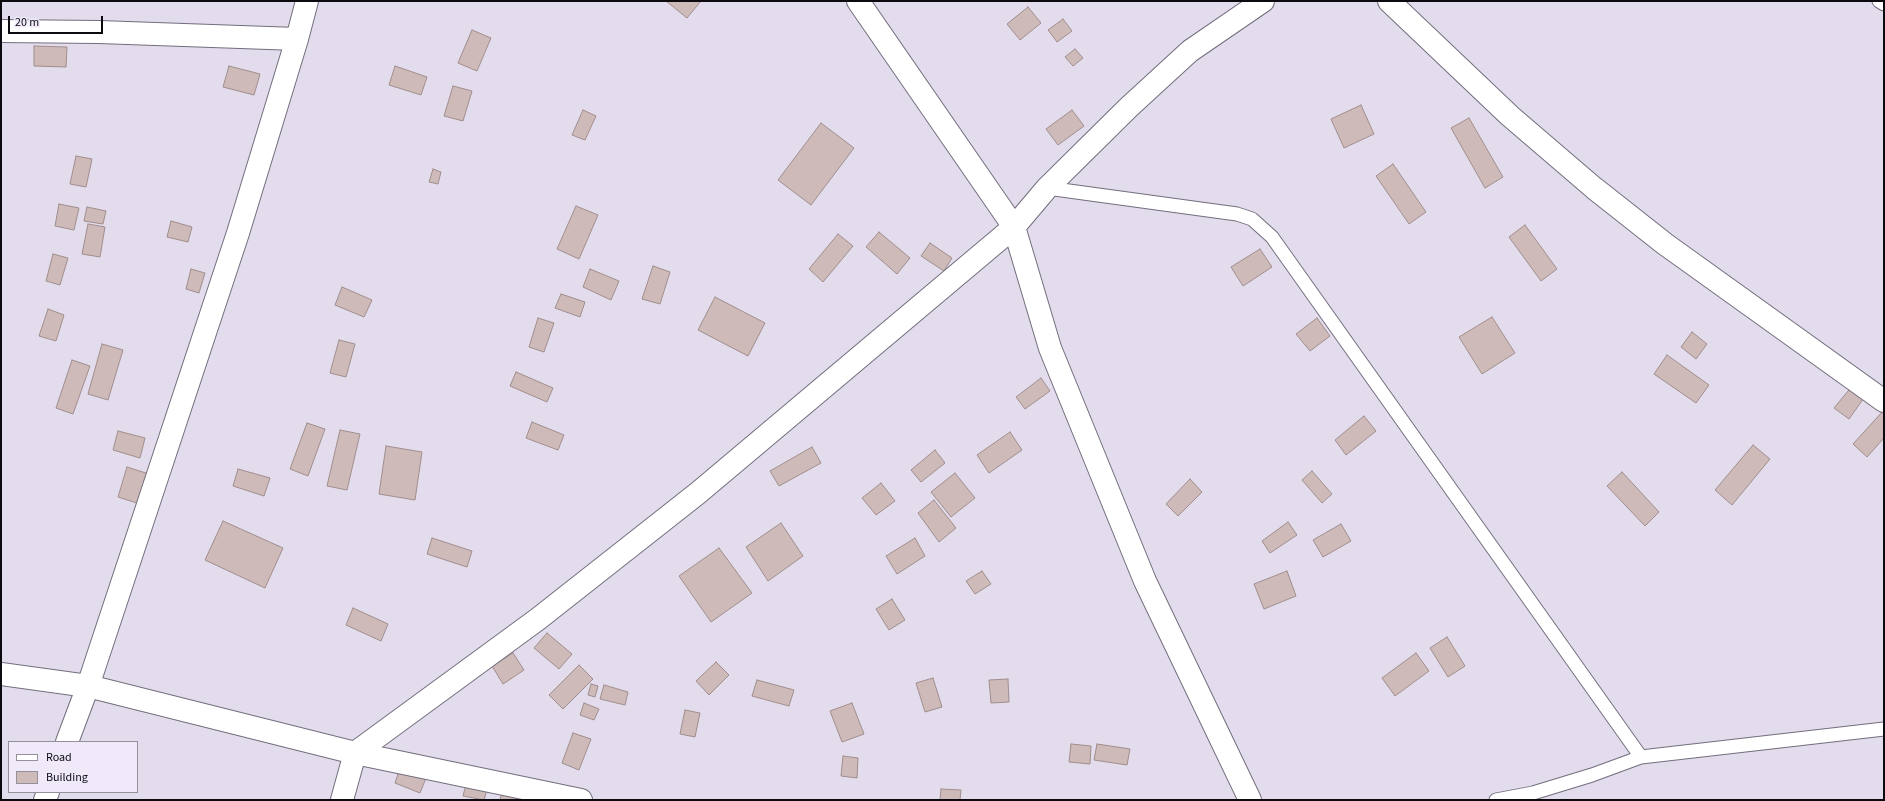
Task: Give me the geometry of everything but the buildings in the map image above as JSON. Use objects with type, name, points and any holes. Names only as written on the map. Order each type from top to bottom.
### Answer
[{"type":"street","points":[[67,741],[88,686],[236,240],[297,39],[307,1]]},
{"type":"street","points":[[858,1],[1014,227],[1050,348],[1142,574],[1250,800]]},
{"type":"street","points":[[342,800],[355,753],[538,619],[698,493],[1014,227],[1047,188],[1129,107],[1190,51],[1263,1]]},
{"type":"street","points":[[1389,1],[1510,116],[1594,188],[1665,244],[1884,401]]},
{"type":"street","points":[[1,31],[99,32],[297,39]]},
{"type":"street","points":[[1,674],[88,686],[355,753],[581,800]]},
{"type":"lane","points":[[1879,1],[1884,4]]},
{"type":"lane","points":[[1047,188],[1237,214],[1252,219],[1272,237],[1641,757]]},
{"type":"lane","points":[[1496,800],[1533,793],[1592,775],[1641,757],[1884,728]]}]
